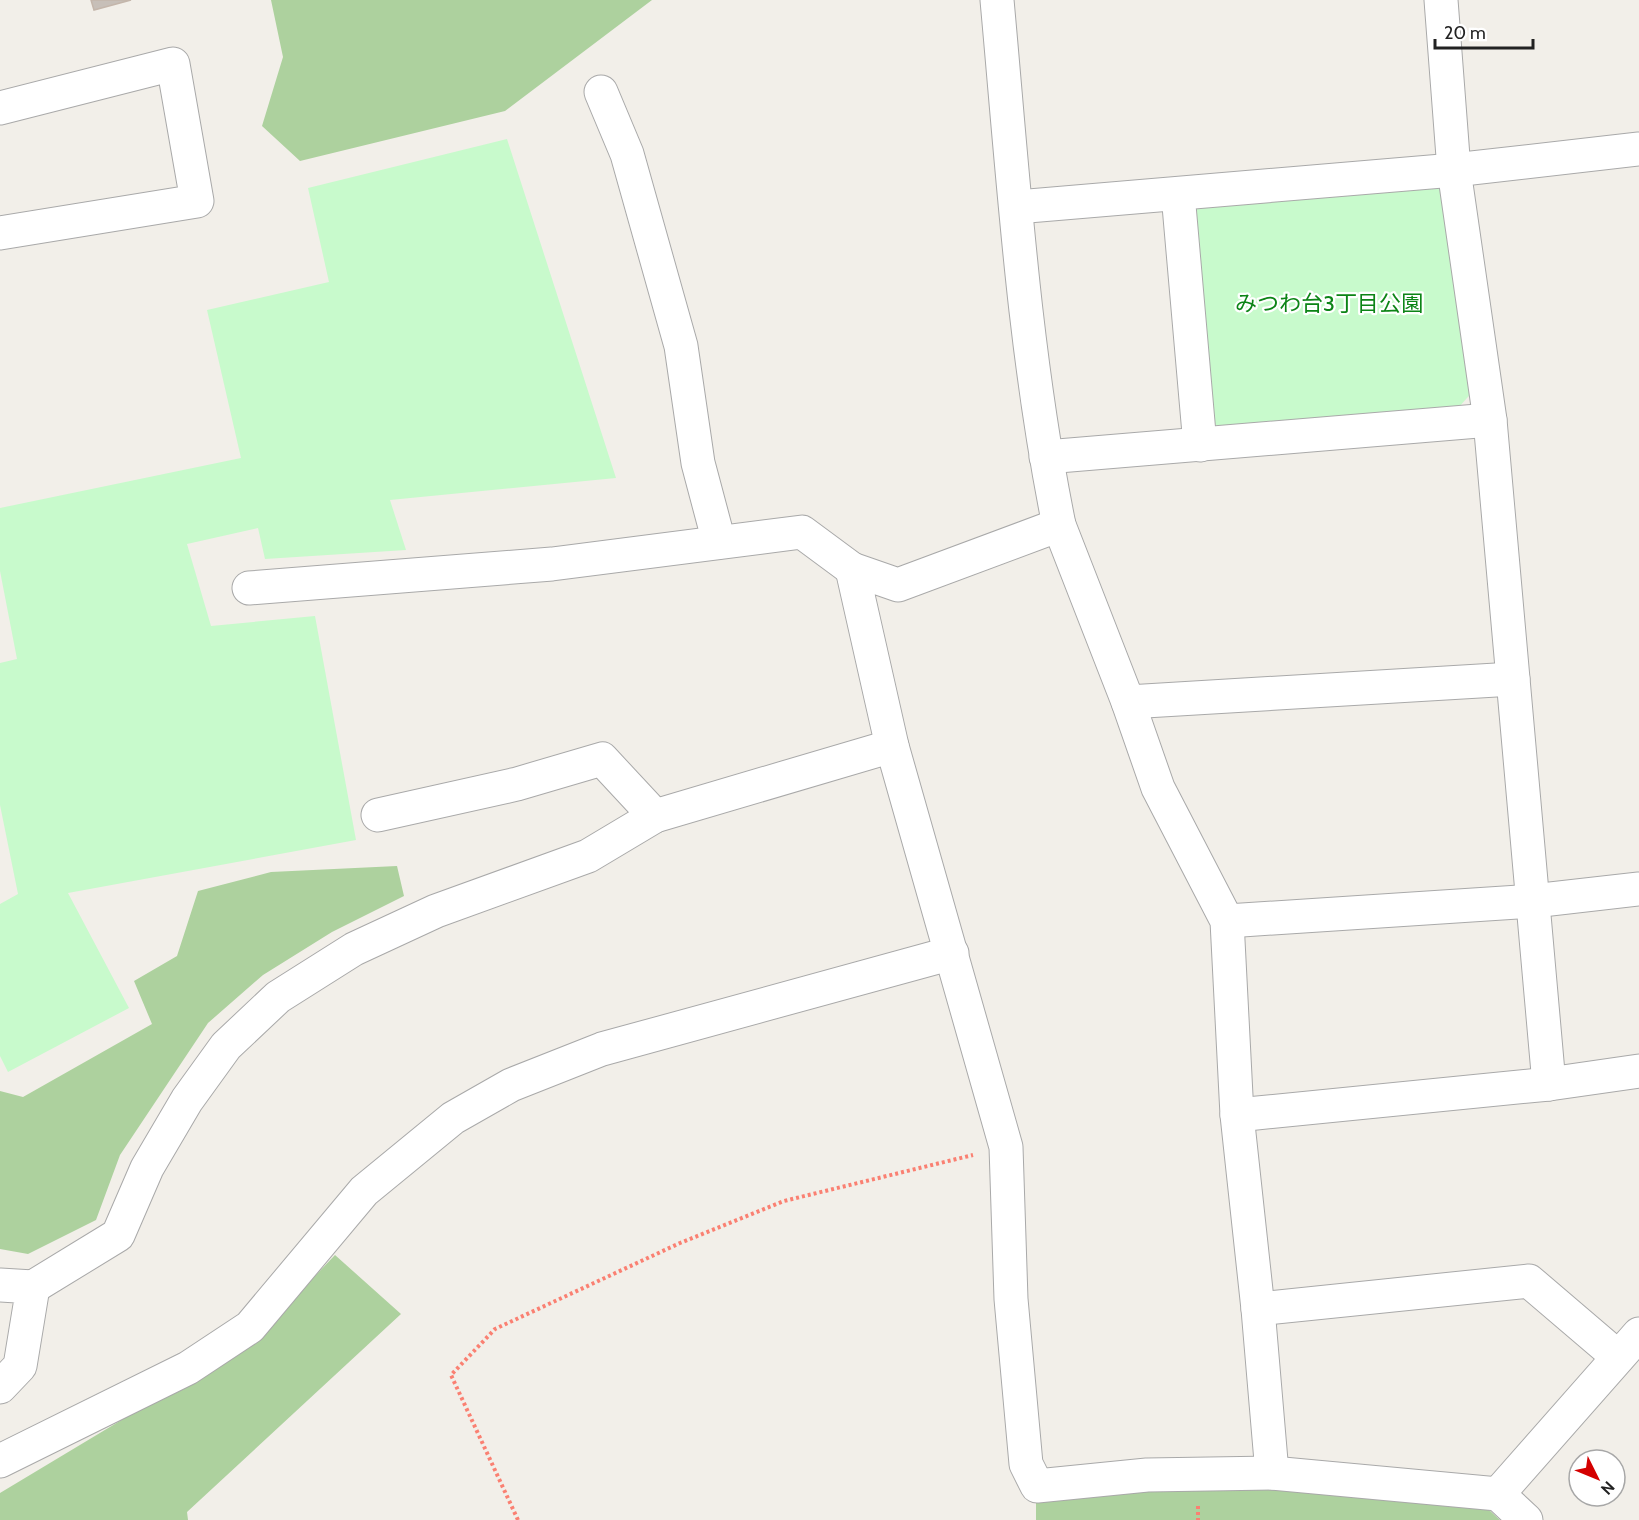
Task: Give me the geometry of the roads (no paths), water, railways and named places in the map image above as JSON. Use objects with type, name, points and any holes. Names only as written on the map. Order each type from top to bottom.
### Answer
[{"type":"street","points":[[997,0],[1016,207],[1046,457],[1059,525],[1128,702],[1158,788],[1227,921],[1237,1115],[1258,1309],[1272,1473]]},
{"type":"street","points":[[1442,0],[1454,170],[1490,420],[1550,1084]]},
{"type":"street","points":[[0,108],[173,64],[197,201],[0,232]]},
{"type":"street","points":[[601,92],[627,154],[681,346],[698,463],[719,542]]},
{"type":"street","points":[[1016,207],[1454,170],[1639,149]]},
{"type":"street","points":[[1178,194],[1200,444]]},
{"type":"street","points":[[1046,457],[1490,420]]},
{"type":"street","points":[[249,588],[552,564],[802,532],[852,568],[898,585],[1059,525]]},
{"type":"street","points":[[852,568],[892,746],[1005,1147],[1013,1322],[1026,1464],[1036,1486],[1147,1475],[1272,1473],[1498,1494],[1526,1520]]},
{"type":"street","points":[[1128,702],[1513,679]]},
{"type":"street","points":[[0,1284],[33,1287],[118,1235],[147,1168],[187,1100],[226,1046],[278,997],[354,949],[436,911],[588,856],[655,816],[892,746]]},
{"type":"street","points":[[378,815],[517,784],[602,759],[655,816]]},
{"type":"street","points":[[1227,921],[1533,901],[1639,890]]},
{"type":"street","points":[[0,1461],[188,1368],[250,1327],[364,1191],[453,1118],[511,1085],[602,1049],[952,953]]},
{"type":"street","points":[[1237,1115],[1550,1084],[1639,1071]]},
{"type":"street","points":[[1258,1309],[1529,1281],[1628,1346],[1498,1494]]},
{"type":"street","points":[[0,1387],[20,1366],[33,1287]]},
{"type":"park label","name":"みつわ台3丁目公園","points":[[1329,303]]}]
